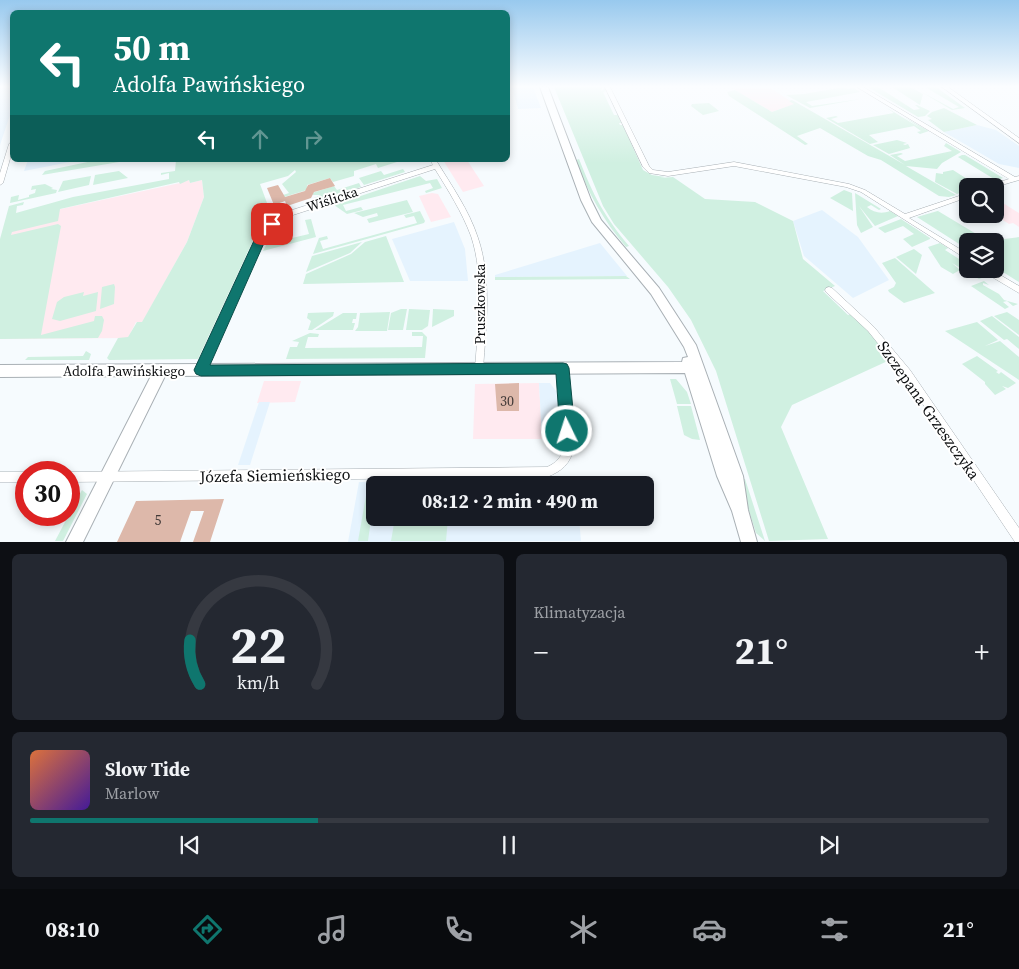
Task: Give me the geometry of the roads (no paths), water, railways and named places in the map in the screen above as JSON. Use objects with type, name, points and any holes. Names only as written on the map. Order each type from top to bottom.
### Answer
[{"type":"street","points":[[553,112],[586,200],[597,222],[655,291],[672,316],[694,367],[725,476],[740,510],[749,542]]},
{"type":"street","points":[[619,112],[646,167],[651,172],[668,174],[734,164],[834,182],[863,191],[959,252]]},
{"type":"street","points":[[902,112],[1016,178]]},
{"type":"street","points":[[979,112],[1019,141]]},
{"type":"street","points":[[0,183],[10,150]]},
{"type":"street","name":"Pruszkowska","points":[[435,163],[465,214],[479,251],[482,272],[479,369]]},
{"type":"street","name":"Wiślicka","points":[[201,370],[254,252],[264,232],[272,224],[291,212],[435,163]]},
{"type":"street","points":[[1004,182],[1016,178]]},
{"type":"street","points":[[904,217],[959,198]]},
{"type":"street","points":[[1000,278],[1019,290]]},
{"type":"street","name":"Szczepana Grzeszczyka","points":[[829,290],[871,330],[907,373],[1019,538]]},
{"type":"street","name":"Adolfa Pawińskiego","points":[[0,371],[694,367]]},
{"type":"street","name":"Józefa Siemieńskiego","points":[[80,477],[547,472],[565,461],[569,448],[563,368]]},
{"type":"street","points":[[74,542],[161,370]]},
{"type":"street","points":[[0,477],[15,477]]}]
